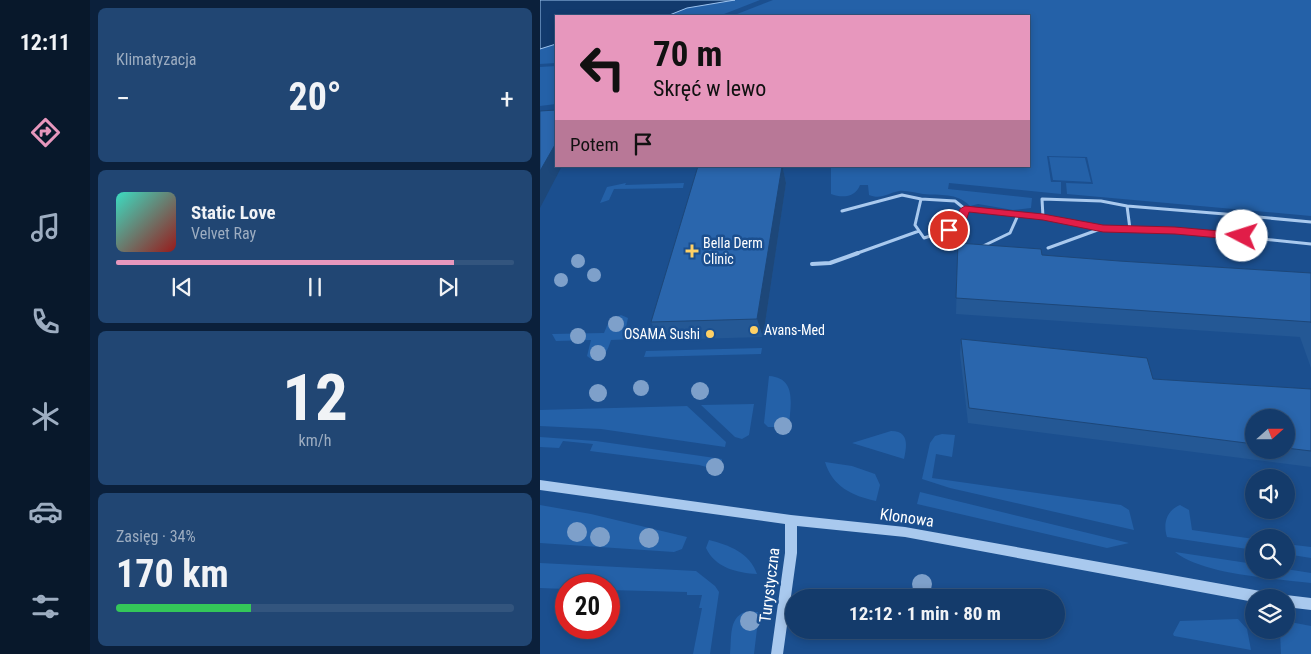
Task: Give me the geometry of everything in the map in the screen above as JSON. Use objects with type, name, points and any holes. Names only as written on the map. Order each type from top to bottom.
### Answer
[{"type":"street","name":"Klonowa","points":[[540,485],[792,520],[905,532],[1245,594]]},
{"type":"street","name":"Turystyczna","points":[[777,654],[791,553],[792,520]]},
{"type":"street","points":[[1295,602],[1311,604]]},
{"type":"lane","points":[[842,211],[902,195],[921,199],[955,201],[965,209],[1043,217],[1103,228],[1242,236],[1311,244]]},
{"type":"lane","points":[[921,199],[915,225],[924,238],[949,230],[962,222],[965,209]]},
{"type":"lane","points":[[1043,217],[1042,199],[1101,201],[1127,206],[1311,222]]},
{"type":"lane","points":[[1127,206],[1130,229]]},
{"type":"lane","points":[[974,250],[1010,233],[1018,215]]},
{"type":"lane","points":[[1237,215],[1242,236]]},
{"type":"lane","points":[[1048,248],[1103,228]]},
{"type":"lane","points":[[812,264],[830,263],[919,231]]},
{"type":"shaded area","points":[[540,0],[735,0],[687,8],[670,15],[555,15],[555,44],[540,49]]},
{"type":"shaded area","points":[[717,0],[760,0],[722,15],[665,15],[698,4],[714,3]]},
{"type":"shaded area","points":[[773,0],[1311,0],[1311,216],[1067,194],[1066,183],[1093,184],[1087,157],[1047,156],[1051,182],[1061,182],[1061,194],[949,183],[948,189],[1032,198],[1031,208],[1013,210],[978,204],[970,206],[959,198],[905,191],[873,196],[869,195],[868,185],[860,185],[852,195],[848,196],[831,194],[831,167],[1030,167],[1030,15],[735,15]]},
{"type":"shaded area","points":[[555,40],[555,63],[540,64],[540,46]]},
{"type":"shaded area","points":[[555,66],[555,104],[540,106],[540,67]]},
{"type":"shaded area","points":[[1049,157],[1085,158],[1091,182],[1053,180]]},
{"type":"shaded area","points":[[626,183],[625,185],[684,183],[683,188],[614,189],[609,200],[600,203],[607,187]]},
{"type":"shaded area","points":[[621,315],[628,318],[625,332],[636,332],[633,339],[611,340],[605,354],[596,358],[591,359],[587,356],[591,340],[556,341],[552,334],[604,333],[609,321]]},
{"type":"shaded area","points":[[762,348],[761,354],[644,357],[646,351]]},
{"type":"shaded area","points":[[769,376],[785,382],[788,387],[791,402],[789,427],[768,427],[764,423]]},
{"type":"shaded area","points":[[754,404],[749,435],[742,439],[735,437],[701,405]]},
{"type":"shaded area","points":[[687,406],[726,442],[725,447],[601,429],[540,426],[540,410]]},
{"type":"shaded area","points":[[891,431],[901,433],[904,436],[906,449],[904,459],[852,443]]},
{"type":"shaded area","points":[[942,434],[955,435],[952,457],[936,454],[932,478],[1121,505],[1129,510],[1134,530],[950,488],[922,479],[930,443],[935,436]]},
{"type":"shaded area","points":[[540,437],[596,441],[722,459],[718,470],[699,465],[590,451],[593,444],[563,441],[559,448],[540,447]]},
{"type":"shaded area","points":[[825,462],[852,466],[875,474],[880,485],[876,501],[844,489],[833,478]]},
{"type":"shaded area","points":[[920,492],[1129,543],[1107,548],[917,504]]},
{"type":"shaded area","points":[[540,505],[591,514],[687,537],[682,549],[674,552],[540,543]]},
{"type":"shaded area","points":[[1180,505],[1189,510],[1192,530],[1245,538],[1245,549],[1167,537],[1165,527],[1167,518]]},
{"type":"shaded area","points":[[709,540],[731,547],[744,555],[757,574],[735,571],[721,565],[710,555],[706,548]]},
{"type":"shaded area","points":[[1295,545],[1311,547],[1311,558],[1295,555]]},
{"type":"shaded area","points":[[1175,552],[1245,563],[1245,575],[1221,571],[1188,560]]},
{"type":"shaded area","points":[[540,563],[696,571],[715,586],[719,592],[710,654],[693,654],[702,608],[699,608],[702,595],[687,595],[687,592],[620,590],[620,574],[555,574],[555,589],[540,588]]},
{"type":"shaded area","points":[[1295,570],[1311,573],[1311,583],[1276,579],[1295,579]]},
{"type":"shaded area","points":[[745,612],[759,612],[754,654],[730,654],[733,624]]},
{"type":"shaded area","points":[[1238,619],[1245,627],[1245,639],[1249,639],[1251,650],[1174,636],[1173,634],[1180,621]]},
{"type":"shaded area","points":[[1295,623],[1311,626],[1311,654],[1281,654],[1280,639],[1295,639]]},
{"type":"building","points":[[555,110],[555,145],[540,171],[540,111]]},
{"type":"building","points":[[698,167],[782,167],[757,319],[651,322]]},
{"type":"building","points":[[958,243],[1041,249],[1042,255],[1311,273],[1311,322],[956,298]]},
{"type":"building","points":[[961,339],[1147,358],[1153,379],[1311,389],[1311,451],[1295,449],[1295,409],[1245,409],[1245,443],[969,408]]},
{"type":"place","name":"Bella Derm Clinic","points":[[692,251]]},
{"type":"place","name":"Avans-Med","points":[[754,330]]},
{"type":"place","name":"OSAMA Sushi","points":[[710,334]]},
{"type":"route","points":[[949,230],[962,222],[965,209],[1043,217],[1103,228],[1175,230],[1242,236]]}]
